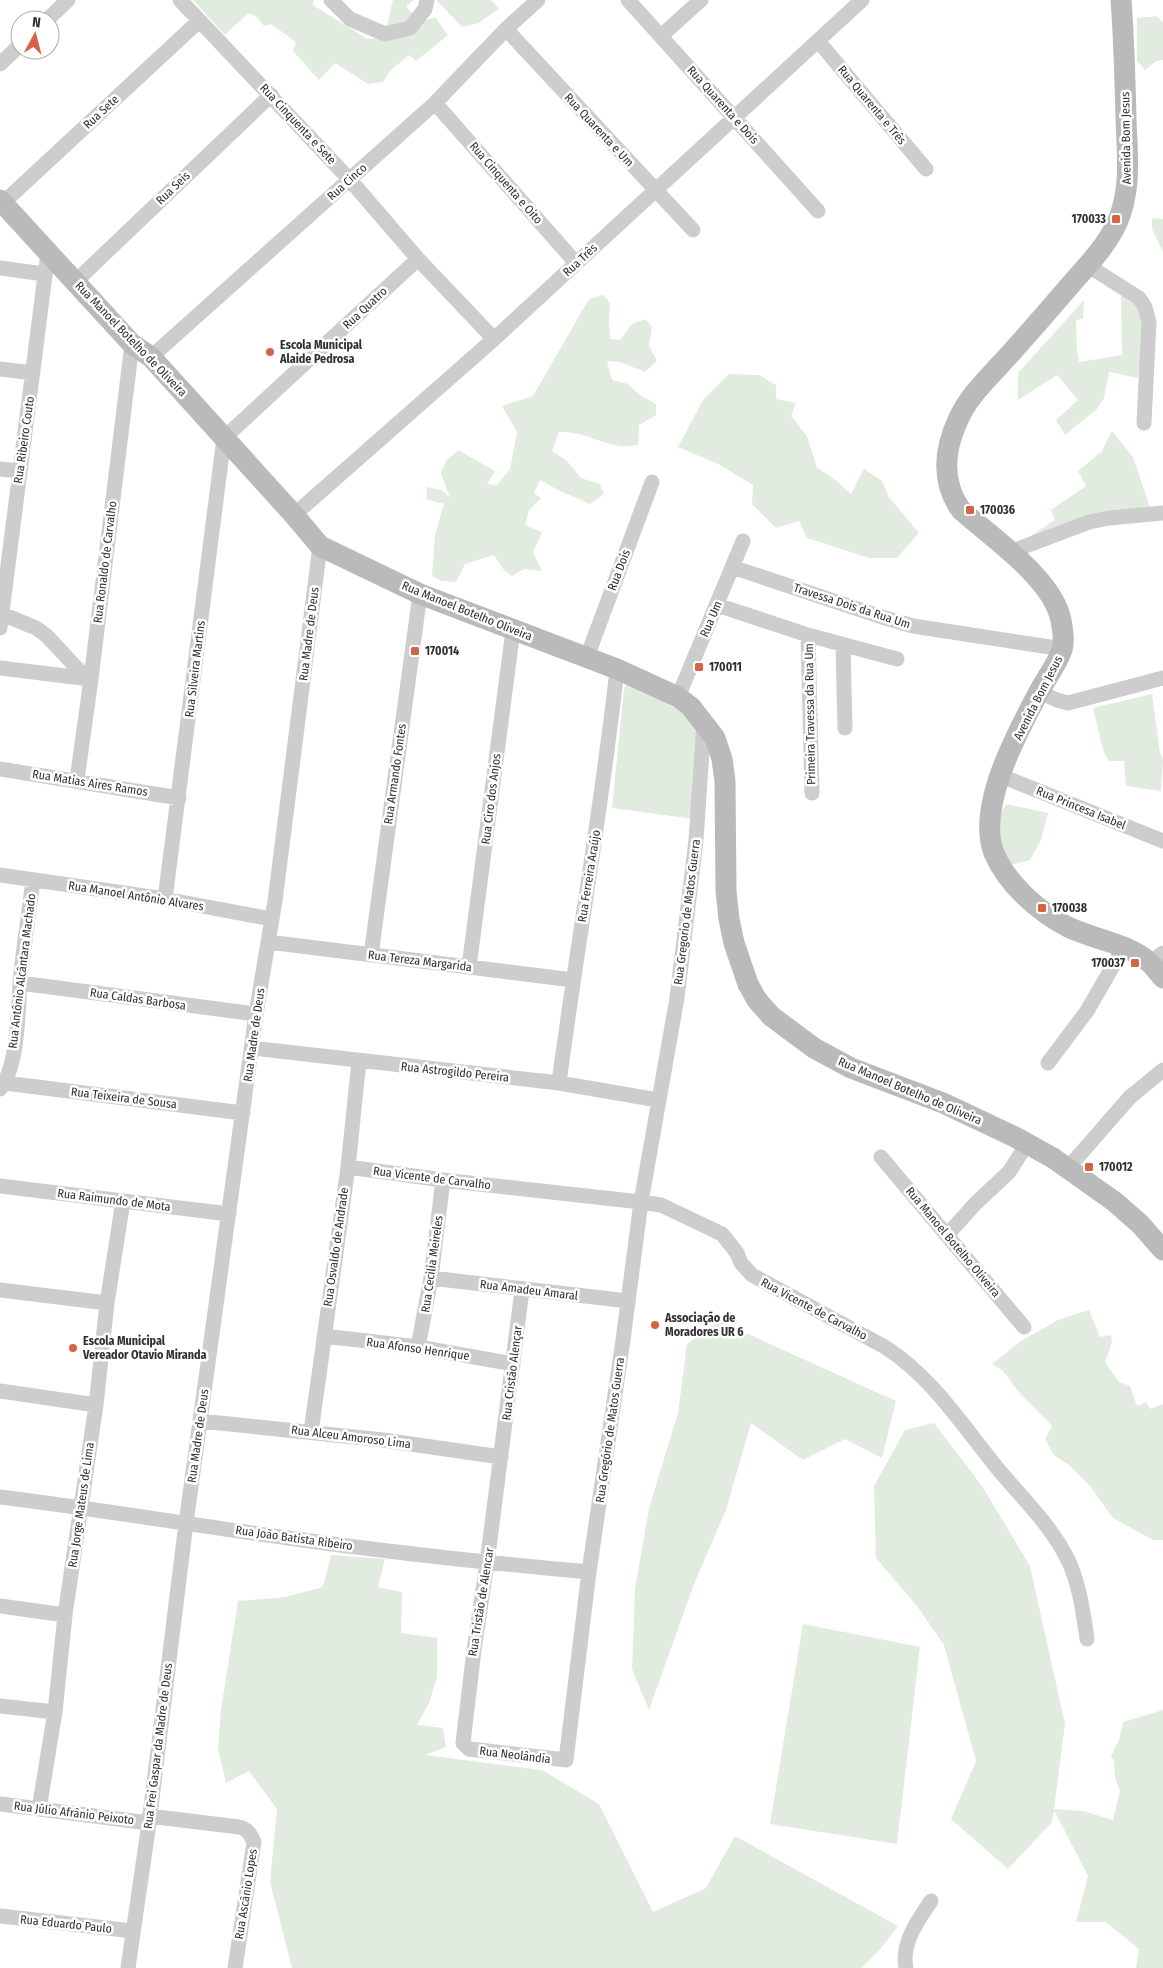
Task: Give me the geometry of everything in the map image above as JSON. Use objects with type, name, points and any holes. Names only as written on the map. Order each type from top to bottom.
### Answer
[{"type":"street","points":[[58,10],[68,0]]},
{"type":"street","name":"Rua Cinquenta e Sete","points":[[180,0],[350,180],[418,259],[494,338]]},
{"type":"street","points":[[330,0],[350,19],[385,34],[410,28],[424,9],[427,0]]},
{"type":"street","name":"Rua Cinco","points":[[151,357],[435,103],[538,0]]},
{"type":"street","name":"Rua Quarenta e Dois","points":[[628,0],[818,211]]},
{"type":"street","points":[[662,36],[701,0]]},
{"type":"street","name":"Rua Três","points":[[294,515],[494,338],[862,0]]},
{"type":"street","name":"Avenida Bom Jesus","points":[[1122,0],[1125,56],[1126,191],[1117,223],[1087,265],[975,393],[958,419],[950,443],[947,481],[952,498],[961,510],[1032,573],[1052,599],[1059,613],[1063,649],[1039,692],[1000,775],[991,809],[990,838],[994,854],[1005,872],[1032,901],[1068,926],[1124,947],[1159,965]]},
{"type":"street","name":"Rua Sete","points":[[1,202],[199,21]]},
{"type":"street","name":"Rua Quarenta e Um","points":[[506,30],[693,230]]},
{"type":"street","name":"Rua Quarenta e Três","points":[[818,41],[926,169]]},
{"type":"street","points":[[0,64],[10,54]]},
{"type":"street","name":"Rua Seis","points":[[75,282],[271,95]]},
{"type":"street","name":"Rua Cinquenta e Oito","points":[[435,103],[576,263]]},
{"type":"street","name":"Rua Manoel Botelho de Oliveira","points":[[1,202],[132,344],[151,357],[320,546]]},
{"type":"street","name":"Rua Ribeiro Couto","points":[[1,621],[3,569],[19,472],[48,252]]},
{"type":"street","name":"Rua Quatro","points":[[224,438],[418,259]]},
{"type":"street","points":[[1087,265],[1139,298],[1145,307],[1149,322],[1144,423]]},
{"type":"street","points":[[0,268],[44,274]]},
{"type":"street","name":"Rua Ronaldo de Carvalho","points":[[77,780],[88,679],[132,344]]},
{"type":"street","points":[[0,369],[33,373]]},
{"type":"street","name":"Rua Silveira Martins","points":[[165,899],[224,438]]},
{"type":"street","points":[[0,469],[19,472]]},
{"type":"street","name":"Rua Dois","points":[[586,657],[652,482]]},
{"type":"street","points":[[1010,552],[1089,522],[1109,518],[1163,513]]},
{"type":"street","name":"Rua Um","points":[[678,697],[743,541]]},
{"type":"street","name":"Rua Manoel Botelho Oliveira","points":[[320,546],[420,594],[617,669]]},
{"type":"street","name":"Rua Madre de Deus","points":[[186,1523],[256,1014],[272,919],[320,546]]},
{"type":"street","name":"Travessa Dois da Rua Um","points":[[732,567],[913,626],[1063,649]]},
{"type":"street","name":"Rua Armando Fontes","points":[[371,955],[420,594]]},
{"type":"street","name":"Primeira Travessa da Rua Um","points":[[717,605],[808,635],[897,659]]},
{"type":"street","points":[[1,621],[36,628],[47,636],[88,679]]},
{"type":"street","name":"Rua Ciro dos Anjos","points":[[470,967],[513,630]]},
{"type":"street","name":"Primeira Travessa da Rua Um","points":[[808,635],[812,793]]},
{"type":"street","points":[[843,645],[845,728]]},
{"type":"street","points":[[0,668],[88,679]]},
{"type":"street","name":"Rua Manoel Botelho de Oliveira","points":[[617,669],[678,697],[691,707],[715,738],[722,759],[726,781],[726,891],[729,919],[740,964],[748,984],[756,1000],[770,1016],[791,1033],[851,1068],[943,1103],[1027,1144],[1068,1168],[1116,1202],[1140,1224],[1163,1250]]},
{"type":"street","name":"Rua Ferreira Araújo","points":[[559,1084],[604,782],[617,669]]},
{"type":"street","points":[[1039,692],[1068,703],[1163,678]]},
{"type":"street","name":"Rua Gregorio de Matos Guerra","points":[[658,1100],[677,998],[696,840],[704,722]]},
{"type":"street","name":"Rua Matias Aires Ramos","points":[[0,769],[179,798]]},
{"type":"street","name":"Rua Princesa Isabel","points":[[1000,775],[1163,841]]},
{"type":"street","name":"Rua Manoel Antônio Alvares","points":[[0,875],[165,899],[272,919]]},
{"type":"street","name":"Rua Antônio Alcântara Machado","points":[[2,1086],[11,1065],[18,1022],[20,983],[33,880]]},
{"type":"street","name":"Rua Tereza Margarida","points":[[268,942],[573,980]]},
{"type":"street","points":[[1048,1063],[1087,1012],[1124,947]]},
{"type":"street","name":"Rua Caldas Barbosa","points":[[20,983],[256,1014]]},
{"type":"street","name":"Rua Astrogildo Pereira","points":[[252,1048],[559,1084],[658,1100]]},
{"type":"street","name":"Rua Osvaldo de Andrade","points":[[311,1432],[348,1167],[359,1061]]},
{"type":"street","points":[[1068,1168],[1130,1097],[1163,1070]]},
{"type":"street","name":"Rua Teixeira de Sousa","points":[[2,1086],[243,1112]]},
{"type":"street","name":"Rua Gregório de Matos Guerra","points":[[566,1760],[589,1572],[641,1202],[658,1100]]},
{"type":"street","points":[[947,1235],[1008,1172],[1027,1144]]},
{"type":"street","name":"Rua Manoel Botelho Oliveira","points":[[881,1157],[1024,1327]]},
{"type":"street","name":"Rua Vicente de Carvalho","points":[[348,1167],[661,1205],[722,1234],[737,1254],[741,1263],[752,1275],[898,1355],[938,1392],[999,1471],[1039,1515],[1060,1545],[1080,1593],[1086,1639]]},
{"type":"street","name":"Rua Cecilia Meireles","points":[[418,1348],[431,1278],[443,1180]]},
{"type":"street","name":"Rua Raimundo de Mota","points":[[0,1186],[229,1214]]},
{"type":"street","name":"Rua Jorge Mateus de Lima","points":[[39,1809],[55,1712],[65,1616],[96,1405],[107,1303],[123,1201]]},
{"type":"street","name":"Rua Amadeu Amaral","points":[[431,1278],[628,1301]]},
{"type":"street","points":[[0,1290],[107,1303]]},
{"type":"street","name":"Rua Cristão Alençar","points":[[501,1457],[522,1290]]},
{"type":"street","name":"Rua Afonso Henrique","points":[[324,1336],[418,1348],[513,1364]]},
{"type":"street","points":[[0,1391],[96,1405]]},
{"type":"street","name":"Rua Alceu Amoroso Lima","points":[[200,1421],[384,1440],[501,1457]]},
{"type":"street","name":"Rua Tristão de Alencar","points":[[465,1746],[463,1738],[472,1659],[501,1457]]},
{"type":"street","name":"Rua João Batista Ribeiro","points":[[0,1497],[81,1507],[290,1539],[487,1563],[589,1572]]},
{"type":"street","name":"Rua Frei Gaspar da Madre de Deus","points":[[128,1968],[149,1819],[186,1523]]},
{"type":"street","points":[[0,1606],[65,1616]]},
{"type":"street","points":[[0,1706],[55,1712]]},
{"type":"street","name":"Rua Neolândia","points":[[465,1746],[469,1749],[566,1760]]},
{"type":"street","name":"Rua Júlio Afrânio Peixoto","points":[[0,1804],[149,1819]]},
{"type":"street","name":"Rua Ascânio Lopes","points":[[149,1819],[239,1827],[246,1829],[251,1835],[254,1842],[235,1968]]},
{"type":"street","points":[[906,1968],[905,1954],[908,1944],[917,1923],[931,1901]]},
{"type":"street","name":"Rua Eduardo Paulo","points":[[0,1916],[133,1931]]},
{"type":"shaded area","points":[[193,0],[314,0],[313,5],[367,39],[384,38],[393,0],[414,0],[406,6],[419,22],[435,17],[448,35],[416,61],[409,55],[390,71],[383,82],[368,84],[335,63],[319,80],[293,51],[296,42],[271,24],[264,26],[256,16],[248,13],[225,35]]},
{"type":"shaded area","points":[[436,0],[491,0],[499,9],[478,23],[462,27]]},
{"type":"shaded area","points":[[1157,16],[1163,23],[1163,60],[1155,62],[1145,70],[1137,61],[1137,18]]},
{"type":"shaded area","points":[[1152,218],[1163,219],[1163,252],[1152,229]]},
{"type":"shaded area","points":[[603,295],[610,303],[610,339],[620,340],[632,324],[645,319],[652,327],[649,346],[657,361],[645,372],[620,362],[607,361],[612,380],[628,384],[641,396],[656,404],[656,415],[639,425],[638,445],[614,445],[577,433],[559,432],[552,451],[567,461],[581,478],[600,484],[604,494],[590,504],[540,480],[534,493],[541,498],[529,510],[525,525],[542,532],[533,552],[542,571],[524,569],[512,576],[503,569],[494,555],[465,564],[456,582],[442,581],[432,576],[435,535],[444,504],[426,499],[427,487],[442,490],[450,498],[441,473],[446,461],[458,450],[495,471],[487,484],[497,485],[510,469],[517,432],[502,406],[533,396],[589,299]]},
{"type":"shaded area","points":[[1121,295],[1137,305],[1145,327],[1138,378],[1109,372],[1104,398],[1097,409],[1065,435],[1056,420],[1078,400],[1057,375],[1018,400],[1018,373],[1084,300],[1083,319],[1076,320],[1079,362],[1122,355]]},
{"type":"shaded area","points":[[729,374],[759,375],[776,385],[776,399],[796,403],[791,416],[807,436],[817,468],[833,478],[851,494],[864,469],[882,481],[888,496],[919,533],[897,558],[869,558],[807,538],[799,521],[776,528],[752,504],[753,485],[720,465],[678,447],[703,400]]},
{"type":"shaded area","points":[[1112,431],[1133,457],[1151,511],[1020,543],[1055,520],[1051,510],[1086,486],[1078,471],[1102,451]]},
{"type":"shaded area","points":[[628,683],[655,695],[689,718],[698,721],[694,819],[612,808],[624,689]]},
{"type":"shaded area","points":[[1152,694],[1160,753],[1163,759],[1161,791],[1126,786],[1124,761],[1109,761],[1103,750],[1093,708]]},
{"type":"shaded area","points":[[1007,804],[1048,813],[1041,840],[1030,860],[1002,867],[999,815]]},
{"type":"shaded area","points":[[1089,1310],[1100,1337],[1111,1335],[1112,1343],[1105,1362],[1119,1382],[1130,1386],[1137,1406],[1146,1402],[1150,1409],[1163,1404],[1163,1540],[1153,1540],[1113,1518],[1089,1485],[1069,1465],[1054,1455],[1045,1439],[1052,1426],[1018,1391],[1003,1371],[992,1364],[1021,1341],[1058,1320]]},
{"type":"shaded area","points":[[719,1321],[896,1401],[882,1458],[845,1439],[803,1460],[751,1423],[726,1510],[694,1584],[649,1710],[632,1669],[635,1589],[649,1508],[678,1413],[687,1344]]},
{"type":"shaded area","points":[[934,1423],[982,1486],[1030,1566],[1065,1724],[1054,1809],[1083,1811],[1113,1820],[1120,1791],[1115,1778],[1114,1761],[1111,1756],[1119,1740],[1123,1722],[1163,1710],[1163,1968],[1136,1968],[1139,1949],[1106,1922],[1076,1922],[1088,1876],[1054,1810],[1052,1822],[1008,1869],[951,1819],[976,1761],[944,1645],[917,1606],[876,1558],[874,1486],[905,1430]]},
{"type":"shaded area","points":[[331,1555],[385,1559],[378,1587],[402,1592],[401,1633],[437,1638],[437,1677],[429,1703],[417,1725],[443,1728],[446,1747],[425,1755],[542,1770],[599,1804],[653,1912],[706,1888],[735,1836],[898,1926],[878,1952],[861,1968],[292,1968],[270,1882],[277,1809],[249,1771],[226,1783],[218,1749],[221,1710],[238,1601],[285,1597],[323,1587]]},
{"type":"shaded area","points":[[803,1624],[920,1647],[897,1844],[770,1824]]},
{"type":"place","name":"170033","points":[[1116,219]]},
{"type":"place","name":"Escola Municipal Alaide Pedrosa","points":[[270,352]]},
{"type":"place","name":"170036","points":[[970,510]]},
{"type":"place","name":"170014","points":[[415,651]]},
{"type":"place","name":"170011","points":[[699,667]]},
{"type":"place","name":"170038","points":[[1042,908]]},
{"type":"place","name":"170037","points":[[1135,963]]},
{"type":"place","name":"170012","points":[[1089,1167]]},
{"type":"place","name":"Associação de Moradores UR 6","points":[[655,1325]]},
{"type":"place","name":"Escola Municipal Vereador Otavio Miranda","points":[[73,1348]]}]
